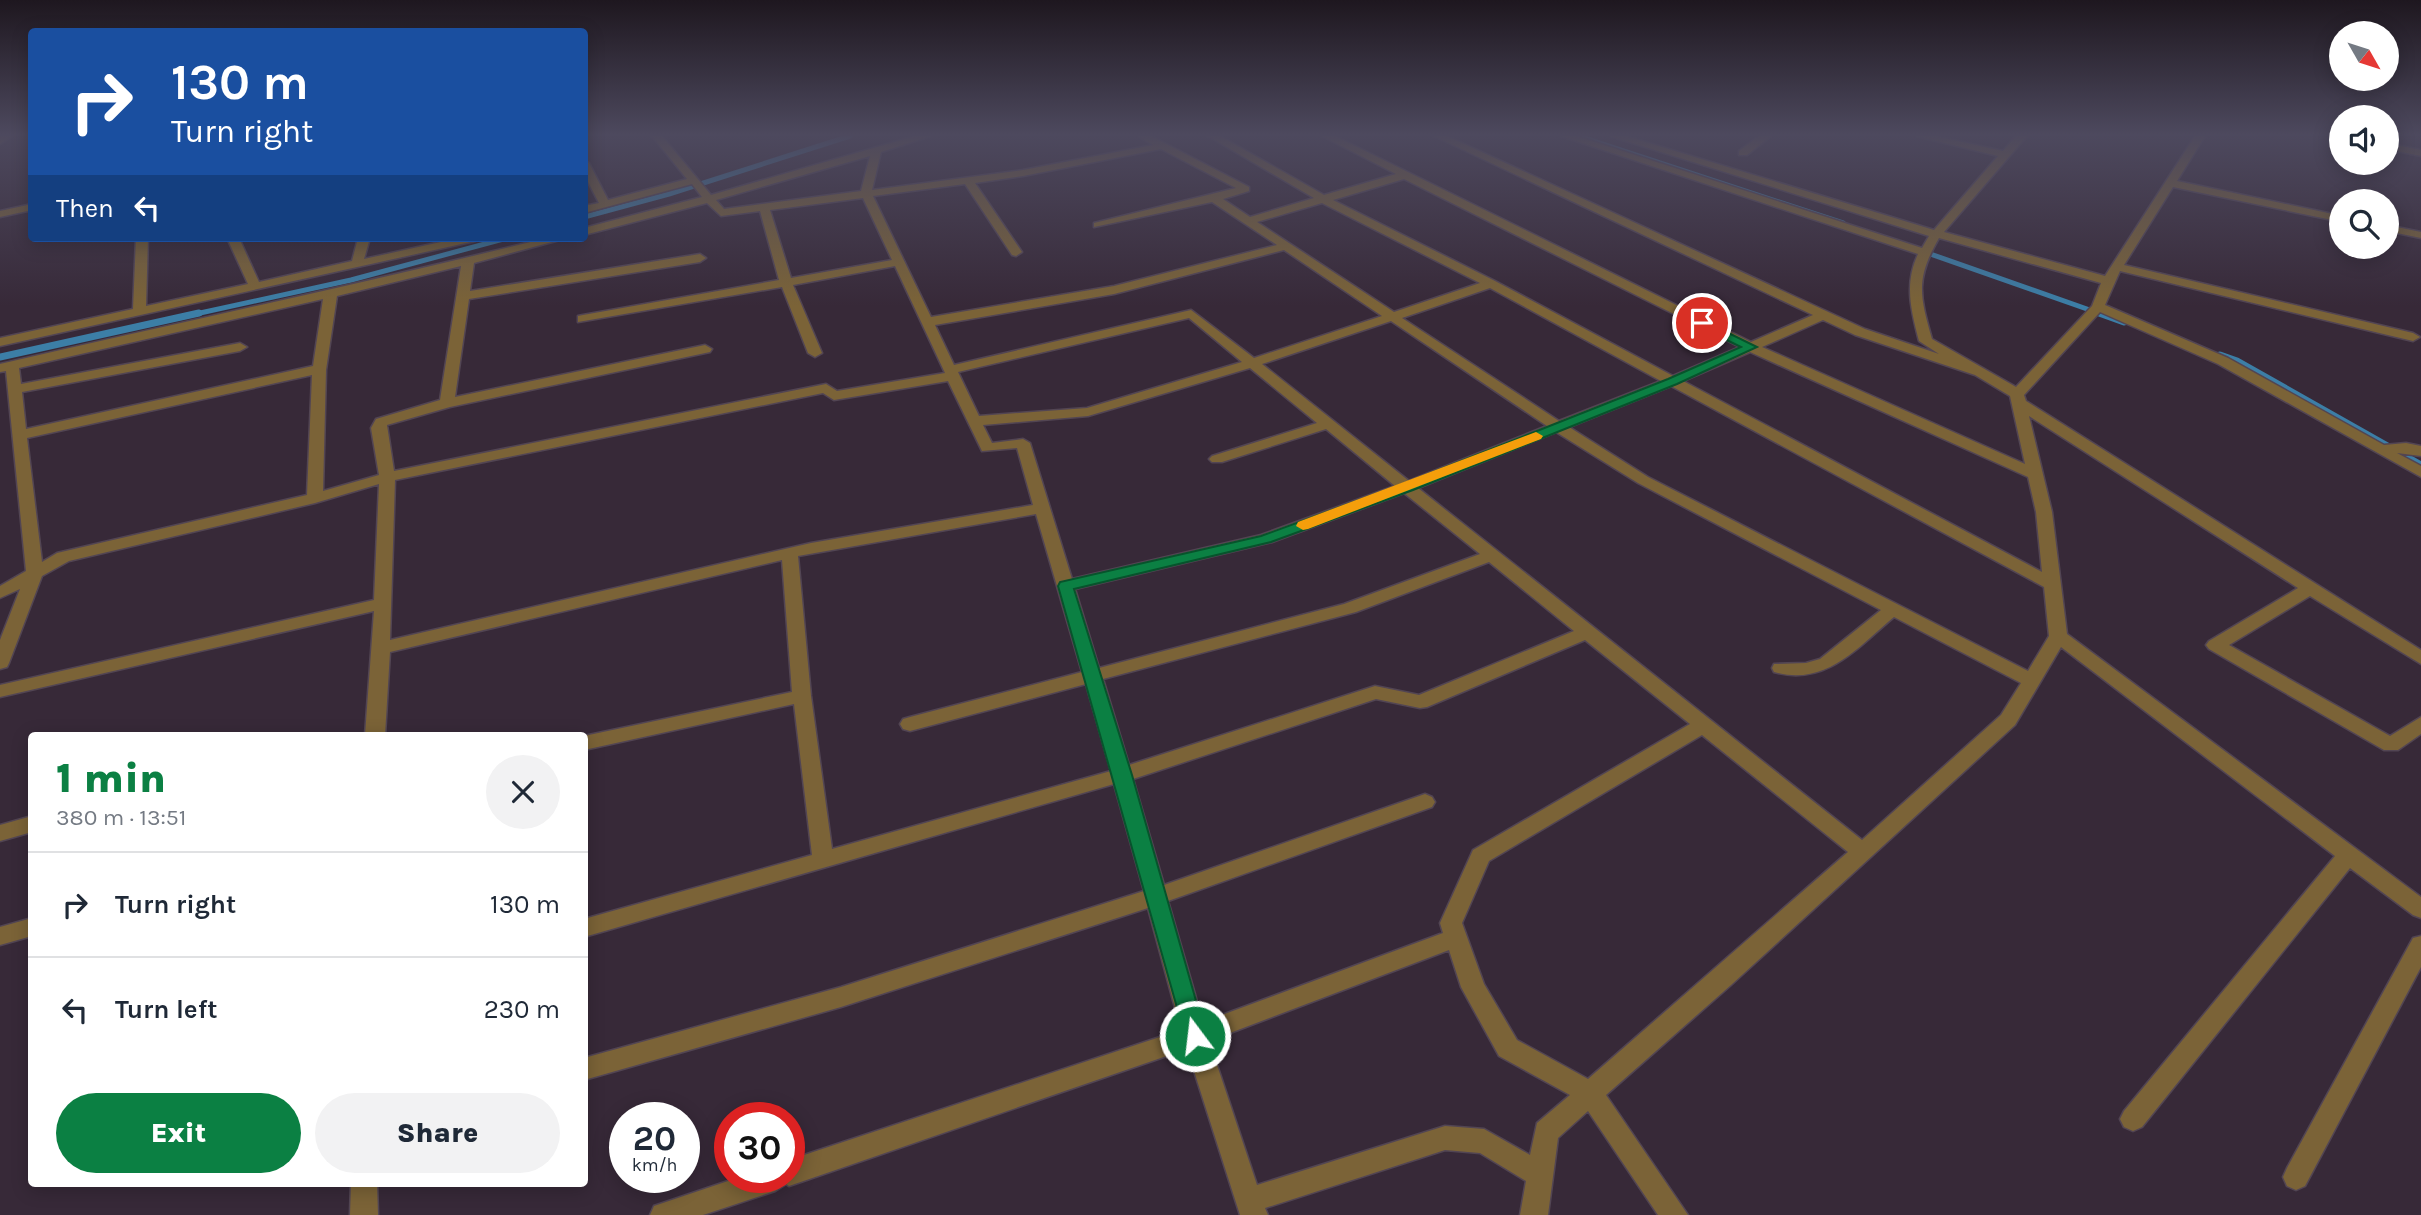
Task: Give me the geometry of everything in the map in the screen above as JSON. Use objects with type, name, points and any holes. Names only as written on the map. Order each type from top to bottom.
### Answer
[{"type":"street","points":[[599,193],[605,204]]},
{"type":"street","points":[[588,209],[649,193]]},
{"type":"street","points":[[704,193],[721,213],[866,193],[987,448],[1023,443],[1122,775],[1195,1036],[1252,1207],[1445,1138],[1484,1141],[1539,1175]]},
{"type":"street","points":[[588,231],[719,193]]},
{"type":"street","points":[[976,193],[1016,252]]},
{"type":"street","points":[[1098,225],[1232,193]]},
{"type":"street","points":[[1312,193],[1491,284],[2053,585]]},
{"type":"street","points":[[1248,221],[1345,193]]},
{"type":"street","points":[[1439,193],[1751,347],[2035,474]]},
{"type":"street","points":[[1561,193],[1860,332],[1979,372]]},
{"type":"street","points":[[1740,193],[1926,253]]},
{"type":"street","points":[[1801,193],[1936,234],[2413,337]]},
{"type":"street","points":[[1973,193],[1936,234],[1915,274],[1919,319],[1926,341],[1979,372],[2311,589],[2421,657]]},
{"type":"street","points":[[2018,399],[2098,307],[2112,274],[2164,193]]},
{"type":"street","points":[[2216,193],[2329,216]]},
{"type":"street","points":[[1214,198],[1390,317],[1643,480],[2032,681]]},
{"type":"street","points":[[764,207],[786,282],[815,353]]},
{"type":"street","points":[[0,216],[28,209]]},
{"type":"street","points":[[2399,230],[2421,235]]},
{"type":"street","points":[[139,312],[142,242]]},
{"type":"street","points":[[235,242],[255,287]]},
{"type":"street","points":[[357,264],[363,242]]},
{"type":"street","points":[[0,342],[457,242]]},
{"type":"street","points":[[0,663],[35,573],[15,389],[6,366],[468,262],[546,242]]},
{"type":"street","points":[[927,322],[1114,290],[1286,246]]},
{"type":"street","points":[[463,296],[700,258]]},
{"type":"street","points":[[447,403],[468,262]]},
{"type":"street","points":[[583,319],[899,262]]},
{"type":"street","points":[[974,421],[1088,412],[1252,363],[1491,284]]},
{"type":"street","points":[[315,498],[320,369],[326,312],[331,293]]},
{"type":"street","points":[[2098,307],[2223,361],[2421,472]]},
{"type":"street","points":[[0,593],[63,557],[315,498],[387,477],[827,388],[834,396],[951,373],[1191,314],[1862,852]]},
{"type":"street","points":[[1065,586],[1266,539],[1408,487],[1558,427],[1823,315]]},
{"type":"street","points":[[15,389],[240,347]]},
{"type":"street","points":[[375,732],[387,477],[378,428],[381,422],[447,403],[705,349]]},
{"type":"street","points":[[21,435],[320,369]]},
{"type":"street","points":[[1534,1215],[1545,1132],[2008,720],[2032,681],[2058,636],[2044,512],[2018,399]]},
{"type":"street","points":[[1217,459],[1328,424]]},
{"type":"street","points":[[2383,450],[2406,447],[2421,451]]},
{"type":"street","points":[[381,648],[790,554],[1042,508]]},
{"type":"street","points":[[790,554],[802,696],[823,860]]},
{"type":"street","points":[[910,724],[1350,608],[1493,555]]},
{"type":"street","points":[[2311,589],[2215,645],[2391,745],[2421,724]]},
{"type":"street","points":[[0,691],[382,604]]},
{"type":"street","points":[[1780,668],[1806,669],[1826,664],[1892,609]]},
{"type":"street","points":[[588,927],[1122,775],[1375,692],[1420,702],[1588,632]]},
{"type":"street","points":[[2058,636],[2421,909]]},
{"type":"street","points":[[588,742],[802,696]]},
{"type":"street","points":[[1674,1215],[1590,1093],[1508,1048],[1473,987],[1451,923],[1481,856],[1704,725]]},
{"type":"street","points":[[588,1068],[841,997],[1157,896],[1425,802]]},
{"type":"street","points":[[0,833],[28,825]]},
{"type":"street","points":[[2133,1119],[2349,854]]},
{"type":"street","points":[[0,936],[28,928]]},
{"type":"street","points":[[805,1168],[1195,1036],[1456,938]]},
{"type":"street","points":[[2296,1177],[2421,945]]},
{"type":"street","points":[[364,1187],[364,1215]]},
{"type":"street","points":[[664,1215],[730,1193]]},
{"type":"waterway","points":[[588,216],[673,193]]},
{"type":"waterway","points":[[1751,193],[1843,223]]},
{"type":"waterway","points":[[191,315],[351,280],[492,242]]},
{"type":"waterway","points":[[1919,250],[2104,315]]},
{"type":"waterway","points":[[0,357],[199,313]]},
{"type":"waterway","points":[[2099,313],[2124,322]]},
{"type":"waterway","points":[[2220,355],[2237,361],[2421,465]]},
{"type":"slow traffic","points":[[1303,526],[1536,436]]},
{"type":"route","points":[[1195,1036],[1122,775],[1065,586],[1266,539],[1408,487],[1751,347],[1702,323]]}]
